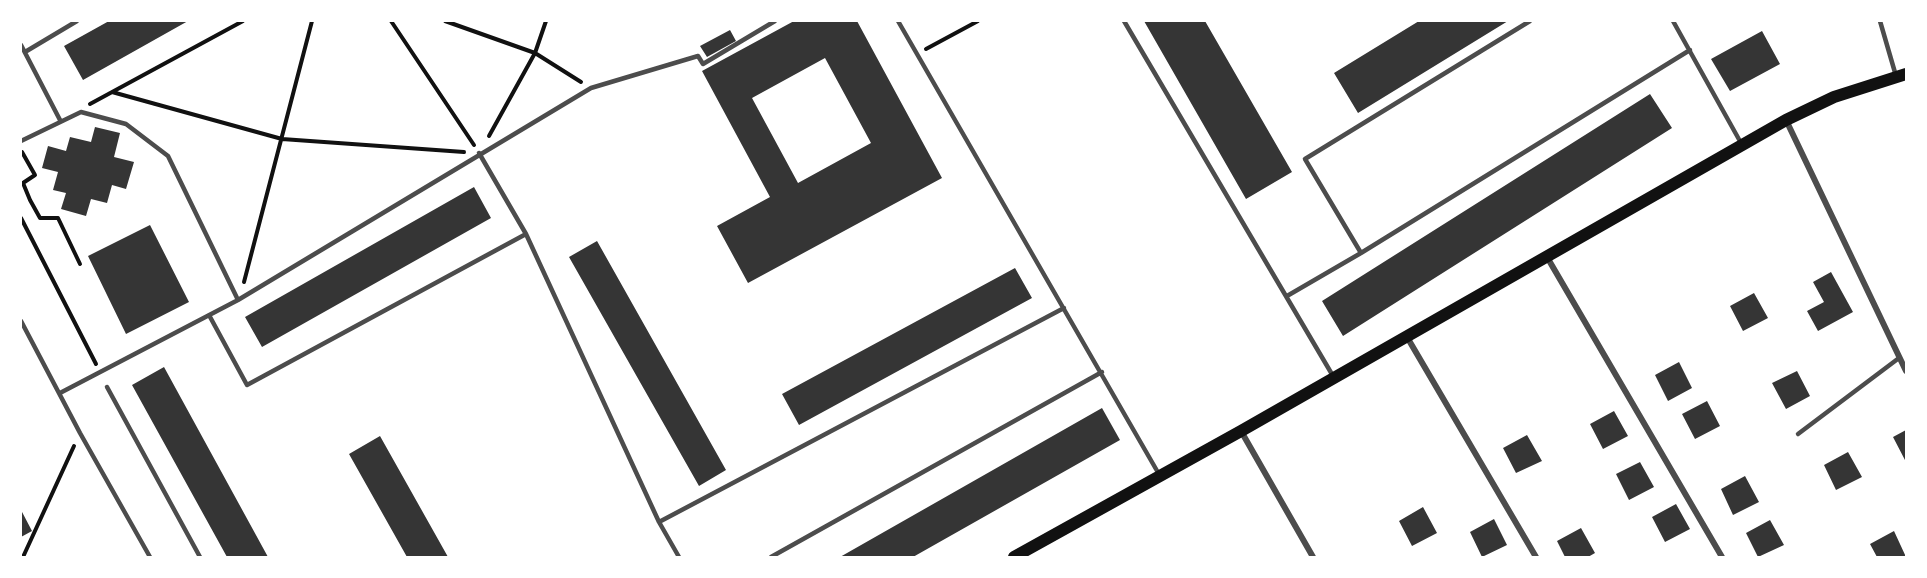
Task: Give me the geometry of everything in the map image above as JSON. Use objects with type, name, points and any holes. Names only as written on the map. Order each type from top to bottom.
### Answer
[{"type":"main road","points":[[1014,557],[1029,554],[1160,476],[1786,120],[1834,97],[1901,75]]},
{"type":"street","points":[[1786,120],[1906,370]]},
{"type":"street","points":[[1547,257],[1722,557]]},
{"type":"street","points":[[1407,337],[1536,557]]},
{"type":"street","points":[[1241,431],[1313,557]]},
{"type":"lane","points":[[25,52],[77,21]]},
{"type":"lane","points":[[60,393],[237,300],[591,88],[698,56],[703,64],[775,21]]},
{"type":"lane","points":[[898,21],[1160,476]]},
{"type":"lane","points":[[1124,21],[1334,378]]},
{"type":"lane","points":[[1361,253],[1305,159],[1530,21]]},
{"type":"lane","points":[[1673,21],[1743,145]]},
{"type":"lane","points":[[1880,21],[1901,75]]},
{"type":"lane","points":[[21,45],[60,120]]},
{"type":"lane","points":[[1287,296],[1361,253],[1690,50]]},
{"type":"lane","points":[[21,141],[60,120],[81,112],[126,124],[168,156],[237,300]]},
{"type":"lane","points":[[479,153],[526,234],[659,522],[678,555],[669,557]]},
{"type":"lane","points":[[209,315],[247,385],[526,234]]},
{"type":"lane","points":[[659,522],[1064,308]]},
{"type":"lane","points":[[21,321],[80,433],[150,557]]},
{"type":"lane","points":[[1798,434],[1899,358]]},
{"type":"lane","points":[[771,557],[1102,372]]},
{"type":"lane","points":[[107,387],[200,557]]},
{"type":"path","points":[[81,112],[95,99],[243,21]]},
{"type":"path","points":[[237,300],[243,289],[312,21]]},
{"type":"path","points":[[391,21],[479,153]]},
{"type":"path","points":[[445,21],[536,53],[591,88]]},
{"type":"path","points":[[479,153],[536,53],[546,21]]},
{"type":"path","points":[[917,54],[978,21]]},
{"type":"path","points":[[112,92],[282,138],[479,153]]},
{"type":"path","points":[[21,150],[35,175],[23,183],[30,200],[40,218],[58,218],[80,264]]},
{"type":"path","points":[[21,218],[101,372]]},
{"type":"path","points":[[23,557],[80,433]]},
{"type":"building","points":[[109,21],[188,21],[83,80],[64,46]]},
{"type":"building","points":[[794,21],[857,21],[942,178],[748,283],[717,226],[770,197],[702,71]],"holes":[[[825,58],[871,143],[798,183],[752,98]]]},
{"type":"building","points":[[1144,21],[1205,21],[1292,172],[1246,199]]},
{"type":"building","points":[[1419,21],[1508,21],[1358,113],[1334,73]]},
{"type":"building","points":[[730,30],[736,41],[707,57],[700,46]]},
{"type":"building","points":[[1762,31],[1780,64],[1730,91],[1711,59]]},
{"type":"building","points":[[1650,94],[1672,128],[1343,336],[1322,301]]},
{"type":"building","points":[[95,127],[120,133],[114,157],[134,162],[126,189],[112,185],[107,203],[91,199],[86,216],[61,209],[66,193],[53,190],[58,172],[42,168],[48,146],[66,151],[70,137],[91,142]]},
{"type":"building","points":[[474,187],[491,218],[262,347],[245,317]]},
{"type":"building","points":[[150,225],[189,302],[126,334],[88,256]]},
{"type":"building","points":[[597,241],[726,470],[699,486],[569,257]]},
{"type":"building","points":[[1015,268],[1032,298],[799,425],[782,394]]},
{"type":"building","points":[[1831,272],[1853,312],[1818,331],[1807,311],[1824,302],[1813,282]]},
{"type":"building","points":[[1754,293],[1768,318],[1743,331],[1730,306]]},
{"type":"building","points":[[1679,362],[1692,388],[1668,401],[1655,375]]},
{"type":"building","points":[[164,367],[268,557],[227,557],[132,385]]},
{"type":"building","points":[[1797,371],[1810,396],[1786,409],[1772,383]]},
{"type":"building","points":[[1707,401],[1720,426],[1695,439],[1682,414]]},
{"type":"building","points":[[1102,408],[1120,440],[913,557],[840,557]]},
{"type":"building","points":[[1614,411],[1628,436],[1603,449],[1590,424]]},
{"type":"building","points":[[1906,430],[1906,462],[1893,437]]},
{"type":"building","points":[[1527,435],[1542,461],[1516,473],[1503,448]]},
{"type":"building","points":[[380,436],[448,557],[407,557],[349,454]]},
{"type":"building","points":[[1848,452],[1862,477],[1836,490],[1824,465]]},
{"type":"building","points":[[1640,462],[1654,487],[1629,500],[1616,474]]},
{"type":"building","points":[[1745,476],[1759,502],[1733,515],[1721,489]]},
{"type":"building","points":[[1676,504],[1690,529],[1665,542],[1652,517]]},
{"type":"building","points":[[1423,507],[1437,533],[1412,546],[1399,521]]},
{"type":"building","points":[[21,510],[32,531],[21,537]]},
{"type":"building","points":[[1494,519],[1507,545],[1482,557],[1470,532]]},
{"type":"building","points":[[1770,520],[1784,545],[1758,557],[1746,533]]},
{"type":"building","points":[[1581,528],[1595,553],[1588,557],[1565,557],[1557,541]]},
{"type":"building","points":[[1894,531],[1906,557],[1877,557],[1870,544]]}]
